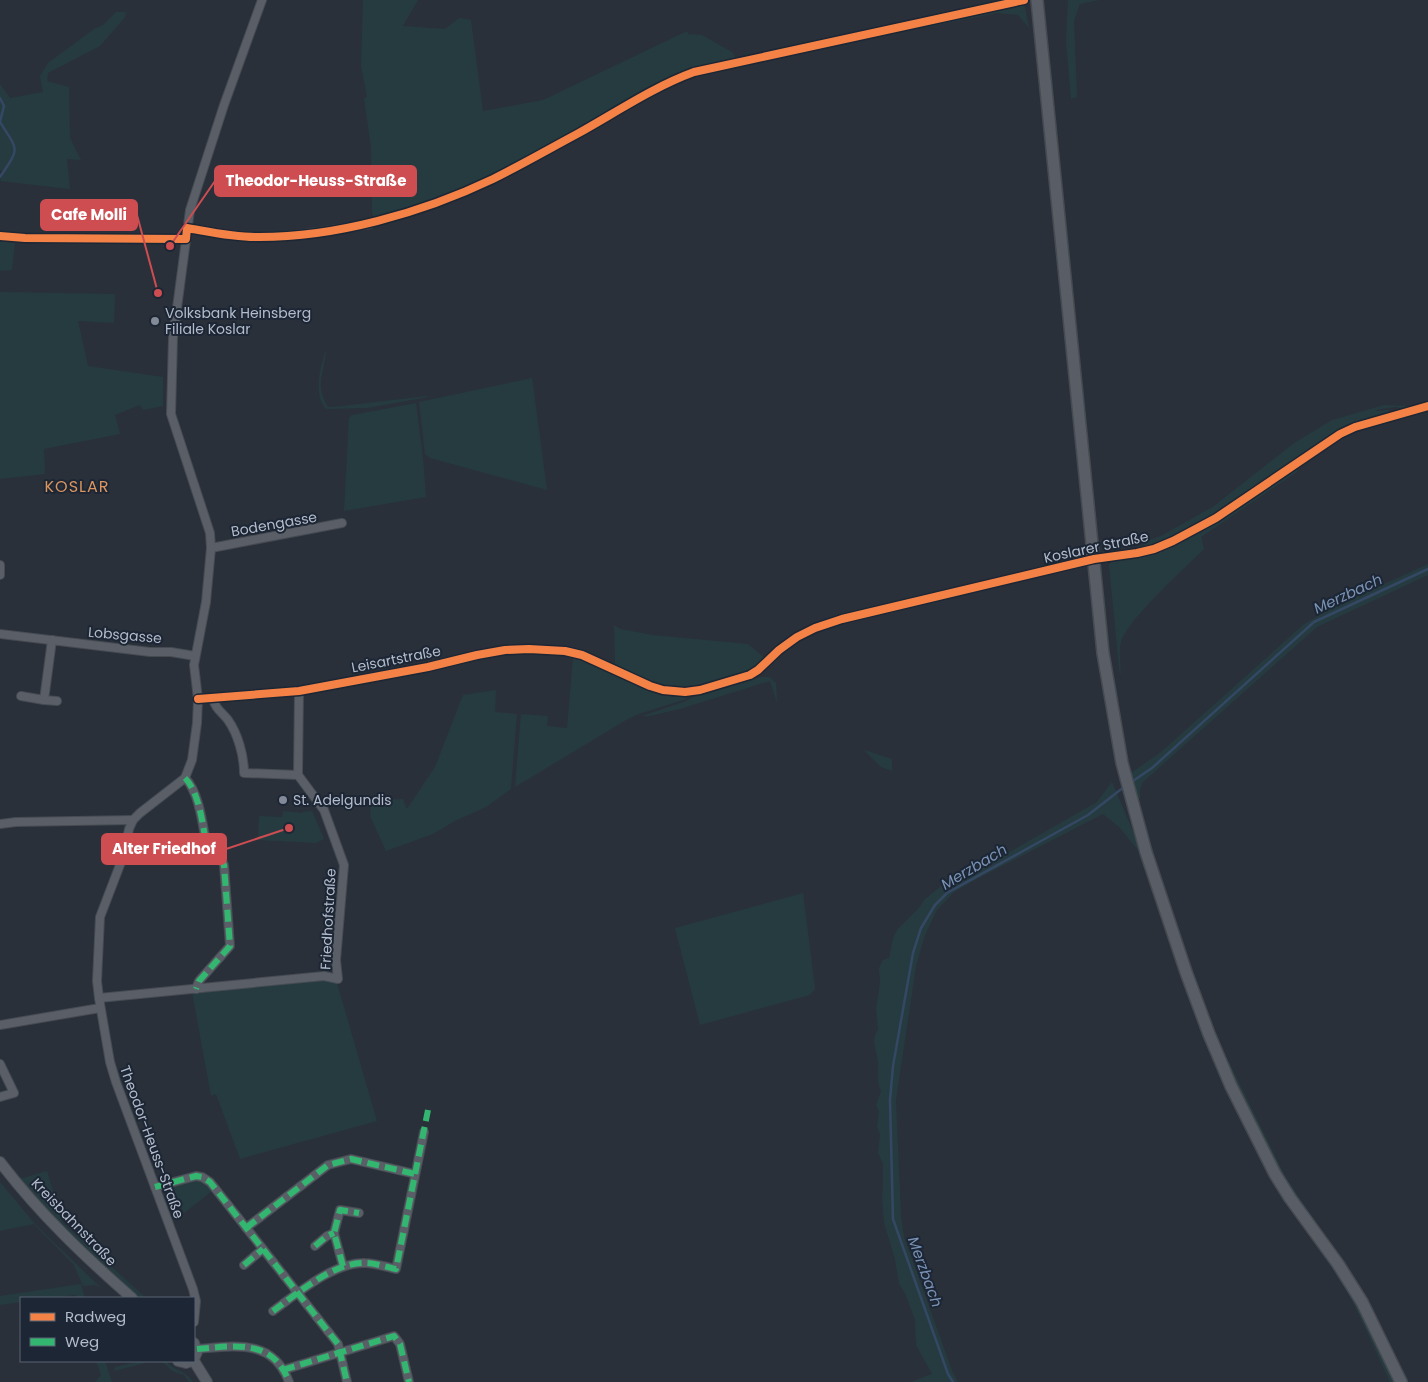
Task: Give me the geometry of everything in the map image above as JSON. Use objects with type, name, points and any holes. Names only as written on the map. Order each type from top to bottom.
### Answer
[{"type":"main road","points":[[1037,0],[1109,691],[1118,744],[1130,794],[1146,852],[1186,972],[1209,1034],[1232,1086],[1275,1174],[1350,1282],[1362,1302],[1401,1382]]},
{"type":"street","points":[[0,824],[16,822],[133,820],[185,778],[192,760],[198,699],[195,681],[195,656],[206,602],[211,548],[210,533],[171,414],[174,338],[190,210],[224,105],[262,0]]},
{"type":"street","points":[[187,228],[231,236],[256,237],[313,233],[370,224]]},
{"type":"street","points":[[0,236],[60,239],[186,239]]},
{"type":"street","name":"Koslarer Straße","points":[[754,673],[786,645],[815,628],[842,619],[1094,559],[1137,553],[1173,541],[1216,518],[1340,434],[1355,427],[1428,406]]},
{"type":"street","name":"Bodengasse","points":[[211,548],[342,523]]},
{"type":"street","points":[[0,565],[0,575]]},
{"type":"street","name":"Lobsgasse","points":[[0,634],[195,656]]},
{"type":"street","points":[[44,700],[52,640]]},
{"type":"street","name":"Leisartstraße","points":[[198,699],[299,691],[428,667],[505,650],[566,651],[582,655],[650,686],[677,693],[700,690],[754,673]]},
{"type":"street","points":[[213,698],[214,706],[228,720],[234,732],[244,764],[244,773],[298,775],[299,691]]},
{"type":"street","points":[[21,696],[57,701]]},
{"type":"street","name":"Friedhofstraße","points":[[99,998],[324,976],[338,979],[336,960],[344,865],[324,810],[298,775]]},
{"type":"street","points":[[185,778],[189,782],[199,806],[207,848],[220,857],[224,864],[230,946],[199,981],[196,989]]},
{"type":"street","name":"Theodor-Heuss-Straße","points":[[133,820],[129,829],[123,857],[100,917],[97,980],[100,1008],[110,1062],[116,1082],[194,1297]]},
{"type":"street","points":[[0,1025],[100,1008]]},
{"type":"street","points":[[0,1064],[14,1093],[0,1096]]},
{"type":"street","points":[[273,1311],[298,1293],[343,1266],[366,1263],[396,1269],[424,1132]]},
{"type":"street","points":[[246,1228],[328,1165],[351,1159],[415,1174]]},
{"type":"street","name":"Kreisbahnstraße","points":[[0,1162],[38,1209],[65,1238],[131,1297]]},
{"type":"street","points":[[155,1187],[196,1176],[210,1182],[338,1344],[347,1382]]},
{"type":"street","points":[[343,1266],[334,1233],[340,1210],[359,1214]]},
{"type":"street","points":[[315,1246],[334,1233]]},
{"type":"street","points":[[244,1265],[263,1250]]},
{"type":"street","name":"Theodor-Heuss-Straße","points":[[195,1302],[195,1315]]},
{"type":"street","points":[[283,1370],[394,1336],[400,1344],[408,1382]]},
{"type":"street","points":[[195,1354],[225,1347],[250,1347],[262,1350],[270,1355],[283,1370],[289,1382]]},
{"type":"street","points":[[195,1356],[207,1382]]},
{"type":"green space","points":[[363,0],[418,0],[403,26],[445,29],[459,18],[471,20],[483,111],[543,100],[687,31],[688,34],[702,35],[732,52],[735,59],[730,63],[683,74],[492,177],[378,220],[373,216],[372,212],[371,148],[364,98],[367,97],[361,66]]},
{"type":"green space","points":[[1068,0],[1099,0],[1080,4],[1074,21],[1077,97],[1071,99],[1066,41]]},
{"type":"green space","points":[[1024,3],[1029,28],[1018,15],[997,13],[837,45],[833,44]]},
{"type":"green space","points":[[116,12],[126,12],[125,17],[100,46],[48,73],[47,81],[69,87],[70,138],[81,160],[67,159],[70,189],[0,181],[4,172],[0,170],[0,84],[10,98],[43,92],[40,76],[48,63],[94,29],[103,25]]},
{"type":"green space","points":[[0,241],[15,241],[12,270],[0,271]]},
{"type":"green space","points":[[0,292],[115,294],[114,323],[78,321],[88,366],[163,377],[163,406],[143,410],[140,405],[115,415],[120,434],[44,449],[45,474],[0,479]]},
{"type":"green space","points":[[326,350],[321,385],[328,407],[428,397],[367,408],[326,409],[320,396],[319,380]]},
{"type":"green space","points":[[532,378],[547,490],[430,458],[425,454],[419,402]]},
{"type":"green space","points":[[1428,402],[1408,409],[1395,407],[1376,410],[1396,412],[1361,422],[1209,519],[1165,541],[1138,550],[1137,547],[1144,545],[1143,542],[1161,536],[1214,506],[1294,443],[1332,420],[1384,405],[1410,406]]},
{"type":"green space","points":[[416,403],[426,497],[344,511],[349,418],[352,415]]},
{"type":"green space","points":[[1296,467],[1298,471],[1201,537],[1204,549],[1145,607],[1126,632],[1120,646],[1120,677],[1109,565],[1111,562],[1174,544]]},
{"type":"green space","points":[[1428,564],[1428,575],[1317,627],[1143,782],[1140,789],[1140,798],[1137,800],[1131,773],[1161,752],[1304,624],[1334,607]]},
{"type":"green space","points":[[614,625],[620,629],[653,635],[748,644],[763,657],[748,672],[703,687],[678,689],[668,687],[659,685],[615,664]]},
{"type":"green space","points":[[573,658],[643,688],[671,696],[686,697],[686,699],[628,719],[515,787],[521,714],[548,716],[547,726],[567,728]]},
{"type":"green space","points":[[762,677],[769,677],[776,683],[777,703],[770,681],[680,709],[642,716],[686,701],[700,693]]},
{"type":"green space","points":[[496,690],[495,712],[517,714],[511,789],[486,807],[455,821],[433,834],[386,851],[370,816],[371,800],[403,799],[407,809],[435,767],[463,695]]},
{"type":"green space","points":[[864,750],[892,759],[892,771],[881,767]]},
{"type":"green space","points":[[1112,782],[1144,857],[1216,1059],[1213,1061],[1202,1036],[1138,850],[1119,827],[1103,814],[973,881],[954,892],[937,910],[925,935],[916,966],[896,1100],[901,1216],[904,1237],[953,1373],[958,1382],[911,1382],[932,1374],[916,1345],[915,1320],[905,1293],[899,1284],[895,1259],[884,1223],[882,1196],[883,1164],[878,1153],[880,1134],[877,1127],[879,1112],[876,1105],[881,1091],[874,1041],[878,1030],[876,1008],[880,983],[879,968],[883,960],[889,958],[893,938],[897,930],[919,908],[925,899],[955,875],[972,871],[999,858],[1097,802]]},
{"type":"green space","points":[[283,811],[302,813],[312,811],[324,839],[316,843],[258,840],[259,816],[282,817]]},
{"type":"green space","points":[[803,893],[815,989],[810,995],[700,1025],[675,928]]},
{"type":"green space","points":[[325,977],[337,983],[377,1121],[240,1159],[216,1094],[211,1096],[192,992]]},
{"type":"green space","points":[[1229,1062],[1286,1178],[1362,1291],[1409,1382],[1404,1382],[1284,1181],[1252,1121],[1228,1065]]},
{"type":"green space","points":[[1219,1066],[1238,1105],[1346,1282],[1397,1382],[1390,1382],[1352,1300],[1336,1273],[1278,1191],[1258,1155],[1216,1067]]},
{"type":"green space","points":[[47,1171],[62,1222],[145,1297],[137,1297],[106,1270],[58,1224],[19,1179]]},
{"type":"green space","points":[[195,1180],[205,1183],[212,1191],[184,1213],[172,1186]]},
{"type":"green space","points":[[0,1182],[35,1224],[101,1288],[95,1285],[83,1286],[74,1265],[34,1224],[0,1231]]},
{"type":"green space","points":[[81,1284],[85,1297],[76,1297],[75,1295],[20,1297],[20,1302],[0,1305],[0,1296]]},
{"type":"green space","points":[[96,1362],[105,1362],[112,1382],[95,1382],[101,1375]]},
{"type":"green space","points":[[137,1362],[149,1362],[114,1371],[115,1367]]},
{"type":"green space","points":[[158,1362],[167,1362],[190,1378],[193,1382],[189,1382],[184,1375],[172,1371],[164,1363]]},
{"type":"waterway","points":[[0,98],[4,106],[0,122],[11,139],[15,150],[0,177]]},
{"type":"waterway","name":"Merzbach","points":[[1130,783],[1152,768],[1314,622],[1428,569]]},
{"type":"waterway","name":"Merzbach","points":[[953,1382],[948,1374],[893,1219],[890,1100],[893,1066],[913,953],[921,928],[935,905],[947,893],[1088,815],[1124,787]]},
{"type":"marked path","points":[[185,778],[190,784],[197,801],[207,848],[220,857],[224,865],[230,946],[199,981],[196,989]]},
{"type":"marked path","points":[[273,1311],[317,1280],[341,1268],[365,1263],[396,1269],[428,1110]]},
{"type":"marked path","points":[[246,1228],[328,1165],[351,1159],[415,1174]]},
{"type":"marked path","points":[[155,1187],[196,1176],[210,1182],[338,1344],[347,1382]]},
{"type":"marked path","points":[[343,1266],[334,1233],[340,1210],[359,1213]]},
{"type":"marked path","points":[[315,1246],[334,1233]]},
{"type":"marked path","points":[[244,1265],[263,1249]]},
{"type":"marked path","points":[[283,1370],[394,1336],[400,1344],[409,1382]]},
{"type":"marked path","points":[[197,1349],[238,1347],[263,1351],[282,1368],[289,1382]]},
{"type":"cycle path","points":[[0,236],[25,238],[186,239],[187,228],[238,236],[285,236],[316,233],[377,221],[437,203],[493,179],[649,93],[694,72],[1024,0]]},
{"type":"cycle path","points":[[198,699],[299,691],[428,667],[477,655],[505,650],[529,649],[565,651],[582,655],[663,690],[685,692],[700,690],[750,675],[797,637],[815,628],[842,619],[1094,559],[1154,549],[1216,518],[1340,434],[1355,427],[1428,406]]},
{"type":"place","name":"Theodor-Heuss-Straße","points":[[170,246]]},
{"type":"place","name":"Cafe Molli","points":[[158,293]]},
{"type":"place","name":"Volksbank Heinsberg Filiale Koslar","points":[[155,321]]},
{"type":"place","name":"St. Adelgundis","points":[[283,800]]},
{"type":"place","name":"Alter Friedhof","points":[[289,828]]},
{"type":"district","name":"KOSLAR","points":[[77,486]]}]
